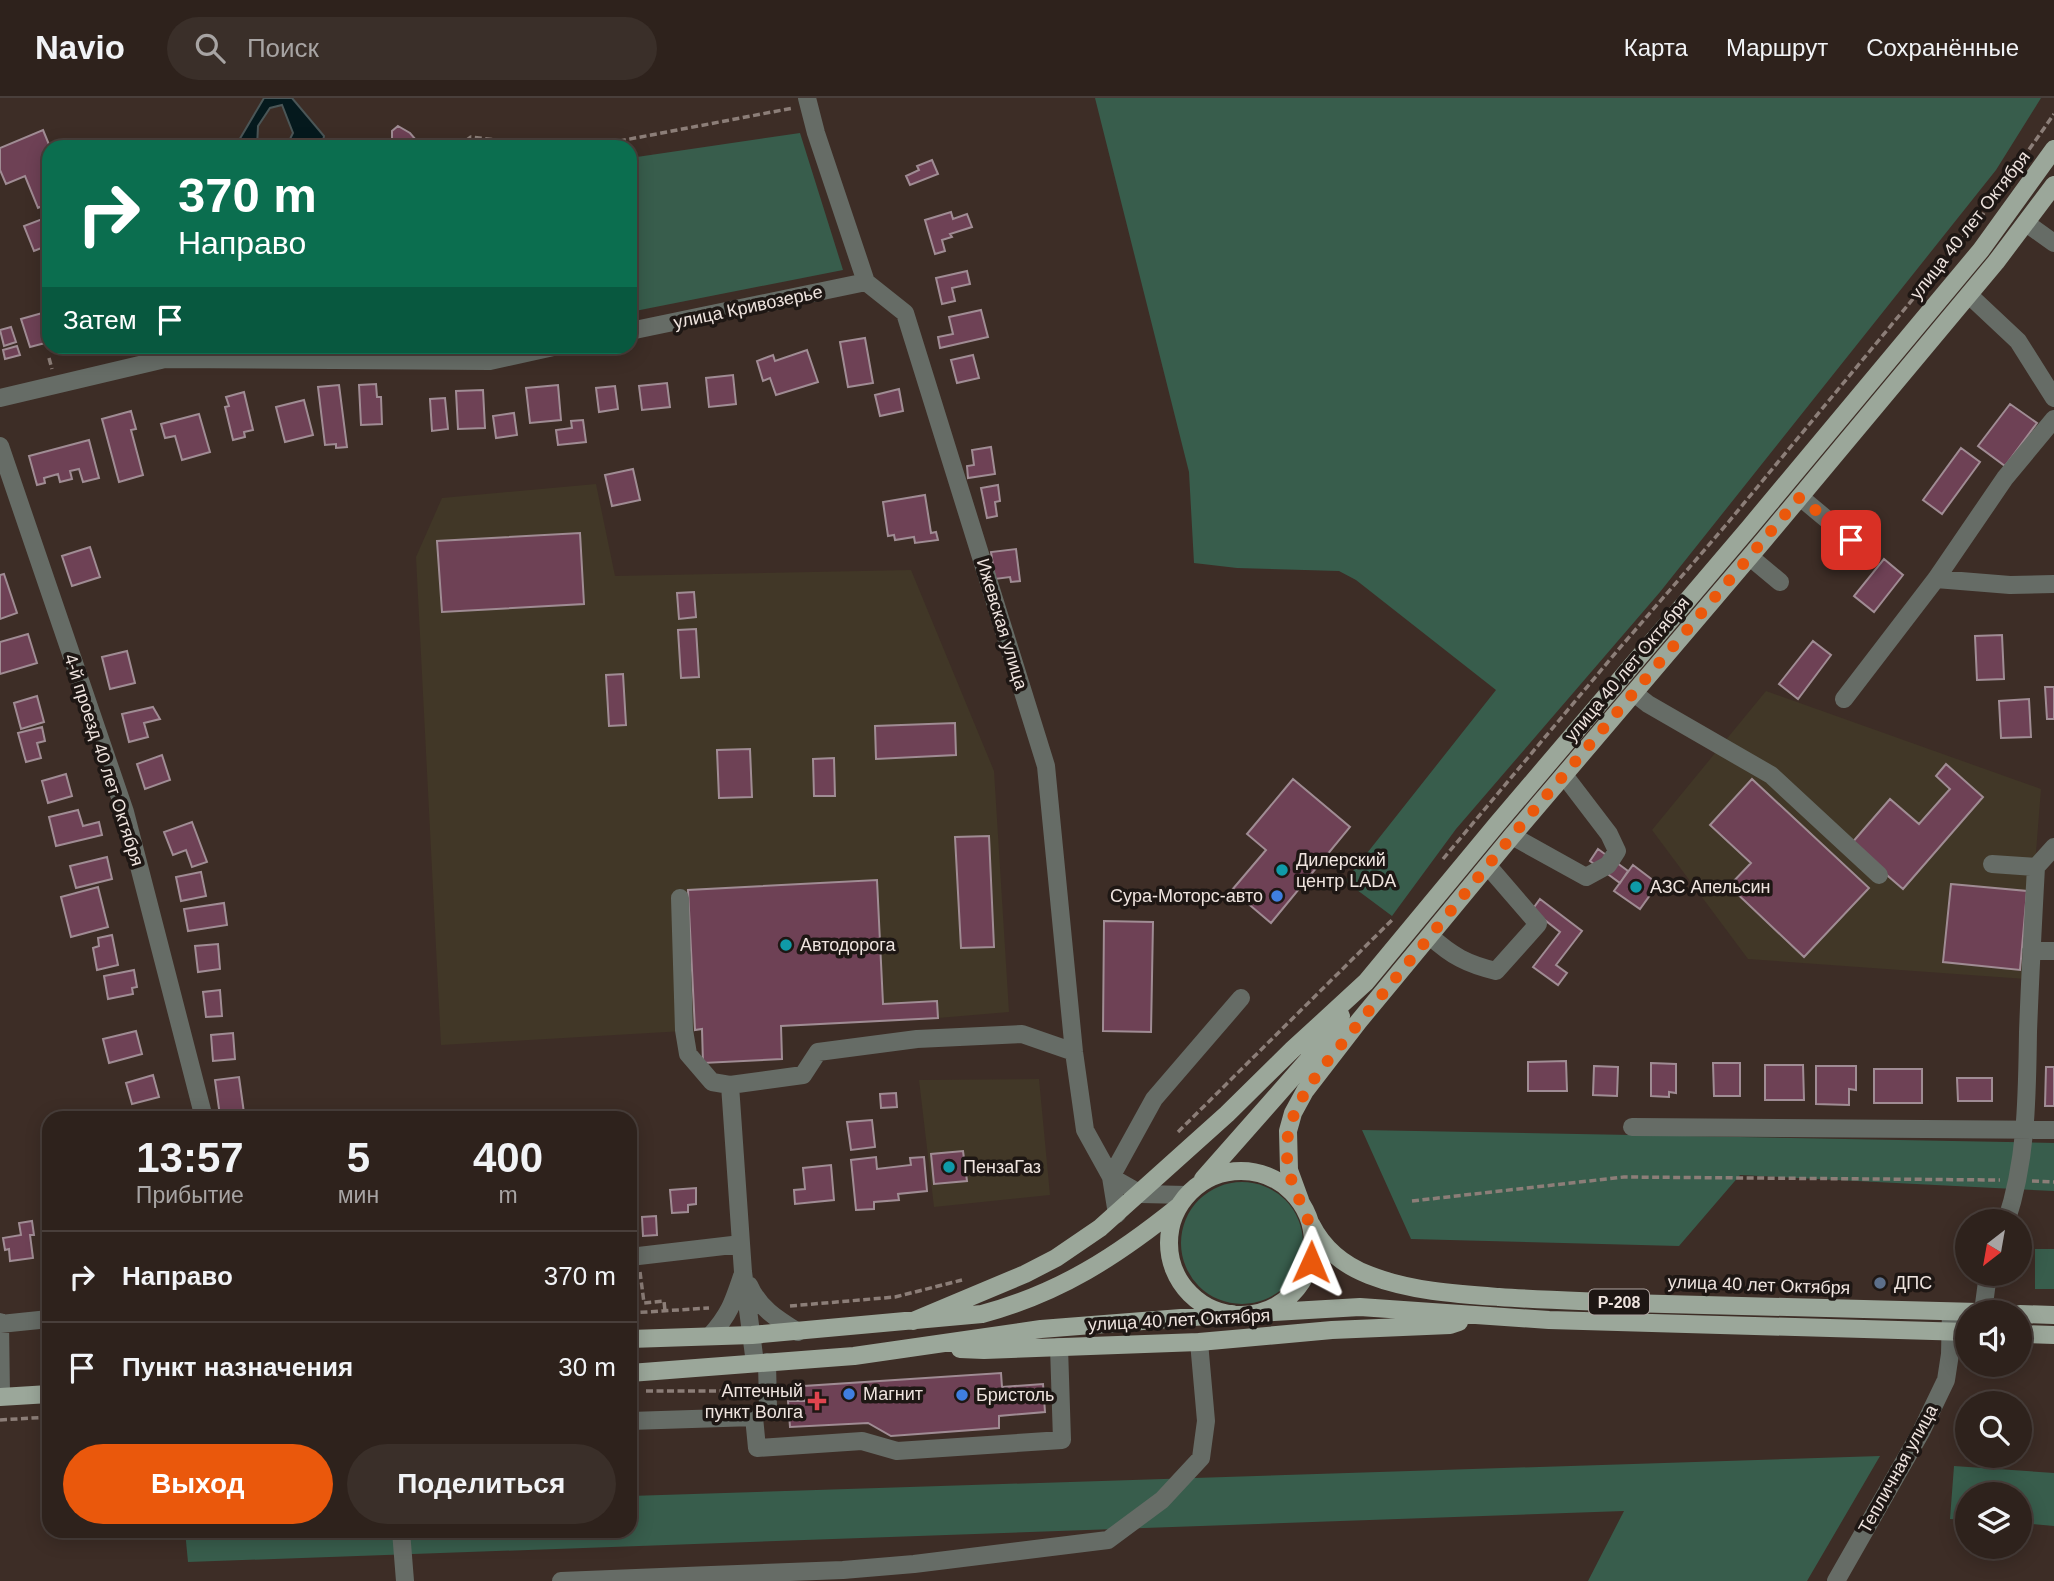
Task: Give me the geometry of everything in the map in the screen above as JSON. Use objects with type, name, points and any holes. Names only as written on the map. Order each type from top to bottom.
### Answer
[{"type":"main road","name":"улица 40 лет Октября","points":[[913,1321],[1025,1274],[1056,1258],[1100,1228],[1141,1194],[1366,982],[1981,250],[2054,149]]},
{"type":"main road","name":"улица 40 лет Октября","points":[[1955,1312],[1549,1300],[1463,1294],[1367,1275],[1342,1262],[1318,1238],[1289,1170],[1288,1131],[1305,1091],[1322,1068],[1512,836],[1969,295],[2054,185]]},
{"type":"main road","points":[[1187,1196],[1308,1060],[1366,982]]},
{"type":"main road","name":"улица 40 лет Октября","points":[[637,1339],[798,1332],[982,1314],[1013,1306],[1075,1279],[1137,1240],[1187,1196],[1219,1174],[1244,1171],[1269,1176],[1281,1182],[1300,1200]]},
{"type":"main road","name":"улица 40 лет Октября","points":[[1187,1196],[1174,1217],[1169,1243],[1174,1268],[1187,1290],[1196,1299],[1219,1311],[1232,1314]]},
{"type":"main road","name":"улица 40 лет Октября","points":[[1258,1313],[1281,1303],[1300,1285],[1311,1262],[1311,1224]]},
{"type":"main road","name":"улица 40 лет Октября","points":[[637,1372],[854,1356],[1041,1329],[1360,1307],[1483,1316],[1955,1332]]},
{"type":"main road","points":[[2032,1314],[2054,1315]]},
{"type":"main road","name":"улица 40 лет Октября","points":[[918,1347],[984,1350],[1199,1342],[1332,1330],[1450,1325],[1483,1316]]},
{"type":"main road","points":[[2032,1334],[2054,1335]]},
{"type":"main road","points":[[1,1396],[42,1394]]},
{"type":"street","points":[[808,101],[816,133],[866,282]]},
{"type":"street","points":[[2026,223],[2054,243]]},
{"type":"street","name":"улица Кривозерье","points":[[637,330],[866,282]]},
{"type":"street","name":"Ижевская улица","points":[[866,282],[905,313],[1046,766],[1074,1052],[1085,1130],[1111,1177],[1117,1214]]},
{"type":"street","points":[[1969,295],[2018,341],[2054,398]]},
{"type":"street","points":[[0,398],[165,359],[490,361],[522,354]]},
{"type":"street","points":[[1844,699],[1936,579],[2004,478],[2054,419]]},
{"type":"street","name":"4-й проезд 40 лет Октября","points":[[0,446],[125,812],[202,1111]]},
{"type":"street","points":[[1800,497],[1871,556]]},
{"type":"street","points":[[1749,557],[1780,582]]},
{"type":"street","points":[[1936,579],[2010,585],[2054,584]]},
{"type":"street","points":[[1634,693],[1648,704],[1771,775],[1879,874]]},
{"type":"street","points":[[1512,836],[1586,877],[1608,865],[1618,851],[1609,834],[1564,775]]},
{"type":"street","points":[[2009,1209],[2026,1130],[2036,867],[2054,847]]},
{"type":"street","points":[[1992,864],[2036,867]]},
{"type":"street","points":[[1430,936],[1445,950],[1472,965],[1496,971],[1538,925],[1488,866]]},
{"type":"street","points":[[680,898],[684,1030],[688,1054],[712,1082],[730,1085],[803,1075],[818,1052],[917,1039],[1022,1034],[1074,1052]]},
{"type":"street","points":[[2031,951],[2054,951]]},
{"type":"street","points":[[1187,1196],[1141,1194],[1111,1177],[1154,1099],[1241,998]]},
{"type":"street","points":[[637,1421],[754,1417],[768,1408],[761,1363],[752,1335],[743,1272],[730,1085]]},
{"type":"street","points":[[1632,1126],[2054,1130]]},
{"type":"street","points":[[637,1257],[741,1244]]},
{"type":"street","points":[[743,1272],[758,1304],[798,1332]]},
{"type":"street","points":[[709,1336],[724,1320],[732,1306],[743,1272]]},
{"type":"street","name":"Тепличная улица","points":[[1951,1312],[1955,1322]]},
{"type":"street","points":[[1,1396],[0,1323],[42,1319]]},
{"type":"street","points":[[561,1581],[711,1578],[844,1570],[1108,1540],[1162,1500],[1201,1458],[1206,1421],[1199,1342]]},
{"type":"street","name":"Тепличная улица","points":[[1836,1581],[1921,1432],[1946,1380],[1955,1342]]},
{"type":"street","points":[[754,1417],[757,1448],[862,1441],[897,1451],[1062,1440],[1059,1348]]},
{"type":"street","points":[[402,1538],[405,1581]]},
{"type":"path","points":[[621,140],[808,101]]},
{"type":"path","points":[[2000,191],[2054,114]]},
{"type":"path","points":[[467,140],[471,137],[497,140]]},
{"type":"path","points":[[1441,862],[1726,525],[1987,210]]},
{"type":"path","points":[[1170,1140],[1399,913]]},
{"type":"path","points":[[1412,1201],[1624,1177],[2054,1182]]},
{"type":"path","points":[[637,1272],[643,1303],[664,1301],[665,1311]]},
{"type":"path","points":[[782,1305],[793,1307],[895,1297],[967,1279]]},
{"type":"path","points":[[637,1313],[710,1308]]},
{"type":"path","points":[[643,1391],[721,1391]]},
{"type":"path","points":[[0,1420],[42,1417]]},
{"type":"shaded area","points":[[264,98],[292,98],[324,136],[323,140],[290,140],[293,133],[282,105],[270,108],[258,126],[257,140],[239,140]]},
{"type":"shaded area","points":[[596,484],[615,576],[911,570],[994,771],[1009,1012],[781,1026],[782,1059],[703,1063],[701,1030],[441,1045],[416,557],[442,498]]},
{"type":"shaded area","points":[[1766,691],[2041,789],[2026,979],[1748,959],[1652,830]]},
{"type":"shaded area","points":[[1039,1079],[1050,1195],[934,1207],[919,1080]]},
{"type":"green space","points":[[1095,98],[2041,98],[1996,170],[1660,592],[1456,829],[1392,916],[1345,881],[1496,690],[1356,580],[1339,571],[1237,568],[1194,563],[1189,472]]},
{"type":"green space","points":[[800,133],[843,270],[637,311],[637,157]]},
{"type":"green space","points":[[1362,1130],[2054,1143],[2054,1191],[1740,1175],[1679,1246],[1411,1239]]},
{"type":"green space","points":[[1242,1182],[1265,1187],[1285,1200],[1298,1220],[1303,1243],[1298,1266],[1285,1286],[1265,1299],[1242,1304],[1219,1299],[1199,1286],[1186,1266],[1181,1243],[1186,1220],[1199,1200],[1219,1187]]},
{"type":"green space","points":[[2035,1249],[2054,1249],[2054,1289],[2035,1289]]},
{"type":"green space","points":[[1880,1456],[1807,1581],[1588,1581],[1624,1511],[188,1562],[186,1538],[637,1538],[637,1496]]},
{"type":"green space","points":[[1954,1466],[2054,1473],[2054,1526],[2032,1524],[2032,1482],[1955,1482],[1955,1519],[1950,1519]]},
{"type":"building","points":[[398,126],[416,140],[393,140],[392,131]]},
{"type":"building","points":[[43,130],[47,140],[42,140],[42,206],[38,208],[25,176],[6,184],[0,170],[0,148]]},
{"type":"building","points":[[932,160],[938,174],[910,185],[906,176],[919,170],[917,166]]},
{"type":"building","points":[[951,212],[953,219],[967,214],[972,227],[950,234],[952,237],[942,240],[945,251],[935,254],[925,220]]},
{"type":"building","points":[[42,219],[42,248],[34,251],[24,226]]},
{"type":"building","points":[[967,271],[970,284],[952,288],[955,301],[942,304],[936,278]]},
{"type":"building","points":[[981,310],[988,337],[940,348],[938,337],[953,334],[949,317]]},
{"type":"building","points":[[42,313],[42,344],[30,347],[21,319]]},
{"type":"building","points":[[11,327],[16,342],[4,346],[0,330]]},
{"type":"building","points":[[865,338],[873,383],[848,387],[840,342]]},
{"type":"building","points":[[17,346],[20,355],[5,359],[3,350]]},
{"type":"building","points":[[807,350],[818,382],[776,395],[770,378],[763,381],[757,361],[773,355],[775,361]]},
{"type":"building","points":[[973,355],[979,378],[957,383],[951,360]]},
{"type":"building","points":[[733,375],[736,404],[709,407],[706,378]]},
{"type":"building","points":[[667,383],[670,407],[642,410],[639,386]]},
{"type":"building","points":[[376,384],[377,397],[381,397],[382,424],[361,425],[359,385]]},
{"type":"building","points":[[339,385],[347,447],[336,448],[336,444],[325,445],[318,387]]},
{"type":"building","points":[[558,385],[561,420],[530,423],[526,388]]},
{"type":"building","points":[[615,386],[618,409],[599,412],[596,388]]},
{"type":"building","points":[[899,389],[903,411],[880,416],[875,395]]},
{"type":"building","points":[[483,390],[485,428],[458,429],[456,391]]},
{"type":"building","points":[[244,392],[253,430],[244,432],[245,437],[233,440],[225,407],[229,406],[226,397]]},
{"type":"building","points":[[445,398],[448,429],[432,431],[430,399]]},
{"type":"building","points":[[304,400],[313,435],[285,442],[276,407]]},
{"type":"building","points":[[2010,404],[2037,423],[2005,466],[1978,446]]},
{"type":"building","points":[[131,411],[136,429],[131,430],[143,475],[119,482],[102,419]]},
{"type":"building","points":[[514,413],[517,435],[496,438],[493,416]]},
{"type":"building","points":[[199,414],[210,452],[182,460],[175,436],[165,438],[161,424]]},
{"type":"building","points":[[583,420],[586,442],[558,445],[556,430],[572,428],[571,421]]},
{"type":"building","points":[[89,440],[99,478],[83,482],[79,469],[70,471],[72,479],[60,482],[58,474],[44,478],[45,483],[37,485],[29,456]]},
{"type":"building","points":[[991,447],[995,474],[968,478],[967,466],[974,465],[972,450]]},
{"type":"building","points":[[1961,448],[1980,462],[1942,514],[1923,500]]},
{"type":"building","points":[[633,469],[640,500],[612,506],[605,475]]},
{"type":"building","points":[[998,485],[1000,501],[995,502],[997,516],[987,518],[981,488]]},
{"type":"building","points":[[925,495],[931,533],[936,532],[938,540],[915,543],[914,537],[895,540],[894,535],[888,536],[883,502]]},
{"type":"building","points":[[580,533],[584,604],[442,612],[437,541]]},
{"type":"building","points":[[90,547],[100,577],[72,586],[62,556]]},
{"type":"building","points":[[1016,549],[1020,581],[1011,582],[1010,577],[995,579],[991,552]]},
{"type":"building","points":[[1884,559],[1903,575],[1874,612],[1854,596]]},
{"type":"building","points":[[4,574],[17,613],[0,619],[0,575]]},
{"type":"building","points":[[694,592],[696,617],[679,619],[677,593]]},
{"type":"building","points":[[696,629],[699,677],[681,678],[678,630]]},
{"type":"building","points":[[28,634],[37,663],[0,674],[0,642]]},
{"type":"building","points":[[2002,635],[2004,679],[1977,680],[1975,636]]},
{"type":"building","points":[[1813,641],[1831,655],[1798,699],[1779,684]]},
{"type":"building","points":[[127,651],[135,683],[110,689],[102,657]]},
{"type":"building","points":[[623,674],[626,725],[609,726],[606,675]]},
{"type":"building","points":[[2045,687],[2054,687],[2054,719],[2047,719]]},
{"type":"building","points":[[37,696],[44,722],[21,729],[14,703]]},
{"type":"building","points":[[2029,699],[2031,737],[2001,738],[1999,701]]},
{"type":"building","points":[[153,707],[160,719],[144,723],[148,737],[129,742],[122,714]]},
{"type":"building","points":[[955,723],[956,755],[876,759],[875,726]]},
{"type":"building","points":[[42,727],[45,741],[37,743],[41,758],[26,762],[18,733]]},
{"type":"building","points":[[750,749],[752,797],[719,798],[717,750]]},
{"type":"building","points":[[162,755],[170,780],[145,789],[137,764]]},
{"type":"building","points":[[834,758],[835,796],[814,796],[813,759]]},
{"type":"building","points":[[1946,764],[1983,797],[1903,889],[1851,844],[1890,799],[1919,824],[1950,789],[1936,776]]},
{"type":"building","points":[[66,774],[72,796],[48,803],[42,781]]},
{"type":"building","name":"Дилерский центр LADA","points":[[1293,779],[1350,827],[1271,923],[1232,890],[1266,850],[1247,834]]},
{"type":"building","points":[[1752,779],[1869,888],[1804,957],[1729,886],[1751,863],[1710,825]]},
{"type":"building","points":[[78,810],[83,826],[99,822],[102,835],[56,846],[49,817]]},
{"type":"building","points":[[192,822],[207,862],[192,867],[186,850],[173,855],[164,832]]},
{"type":"building","points":[[989,836],[994,947],[961,948],[955,837]]},
{"type":"building","points":[[1598,849],[1628,871],[1620,883],[1590,861]]},
{"type":"building","points":[[107,857],[112,879],[76,888],[70,866]]},
{"type":"building","name":"АЗС Апельсин","points":[[1633,865],[1658,884],[1640,909],[1614,891]]},
{"type":"building","points":[[201,872],[206,896],[181,901],[176,877]]},
{"type":"building","name":"Автодорога","points":[[877,880],[883,1004],[937,1001],[938,1018],[781,1026],[782,1059],[703,1063],[702,1029],[695,1030],[688,890]]},
{"type":"building","points":[[1951,884],[2027,891],[2020,970],[1943,962]]},
{"type":"building","points":[[98,887],[108,927],[71,937],[61,897]]},
{"type":"building","points":[[1540,899],[1582,931],[1556,965],[1567,973],[1558,985],[1533,967],[1560,932],[1532,910]]},
{"type":"building","points":[[224,903],[227,925],[188,931],[184,909]]},
{"type":"building","points":[[1104,921],[1153,922],[1151,1032],[1103,1031]]},
{"type":"building","points":[[112,935],[118,965],[97,970],[93,948],[99,946],[98,938]]},
{"type":"building","points":[[218,944],[220,969],[198,972],[195,946]]},
{"type":"building","points":[[134,970],[137,987],[132,988],[133,994],[108,999],[104,976]]},
{"type":"building","points":[[220,990],[222,1016],[206,1017],[203,992]]},
{"type":"building","points":[[136,1031],[142,1054],[109,1063],[103,1039]]},
{"type":"building","points":[[233,1033],[235,1059],[213,1061],[211,1035]]},
{"type":"building","points":[[1566,1061],[1567,1091],[1528,1091],[1528,1062]]},
{"type":"building","points":[[1651,1063],[1676,1064],[1676,1093],[1669,1092],[1669,1097],[1651,1096]]},
{"type":"building","points":[[1713,1063],[1740,1063],[1740,1096],[1714,1096]]},
{"type":"building","points":[[1765,1065],[1803,1065],[1804,1100],[1765,1100]]},
{"type":"building","points":[[1594,1066],[1618,1067],[1617,1096],[1593,1095]]},
{"type":"building","points":[[1816,1066],[1856,1066],[1856,1090],[1849,1089],[1849,1105],[1816,1104]]},
{"type":"building","points":[[2046,1067],[2054,1067],[2054,1106],[2045,1106]]},
{"type":"building","points":[[1874,1069],[1922,1069],[1922,1103],[1874,1103]]},
{"type":"building","points":[[153,1075],[159,1097],[132,1104],[126,1083]]},
{"type":"building","points":[[239,1077],[244,1111],[219,1111],[215,1080]]},
{"type":"building","points":[[1957,1078],[1992,1078],[1992,1101],[1958,1101]]},
{"type":"building","points":[[896,1093],[897,1107],[881,1108],[880,1094]]},
{"type":"building","points":[[872,1120],[875,1147],[851,1150],[847,1122]]},
{"type":"building","name":"ПензаГаз","points":[[963,1151],[967,1181],[934,1184],[931,1154]]},
{"type":"building","points":[[876,1157],[877,1169],[911,1165],[910,1158],[924,1157],[927,1191],[898,1194],[899,1200],[874,1202],[874,1209],[856,1210],[851,1160]]},
{"type":"building","points":[[831,1165],[834,1200],[795,1204],[794,1190],[805,1189],[803,1168]]},
{"type":"building","points":[[696,1188],[696,1204],[688,1205],[688,1212],[672,1213],[670,1190]]},
{"type":"building","points":[[656,1216],[657,1235],[643,1236],[642,1217]]},
{"type":"building","points":[[32,1221],[34,1235],[30,1235],[33,1258],[10,1261],[9,1249],[5,1250],[3,1238],[21,1235],[19,1223]]},
{"type":"building","points":[[1001,1373],[1002,1387],[1043,1384],[1045,1412],[999,1416],[999,1428],[891,1436],[868,1423],[790,1427],[788,1401],[804,1401],[804,1386]]},
{"type":"place","name":"Дилерский центр LADA","points":[[1282,870]]},
{"type":"place","name":"АЗС Апельсин","points":[[1636,887]]},
{"type":"place","name":"Сура-Моторс-авто","points":[[1277,896]]},
{"type":"place","name":"Автодорога","points":[[786,945]]},
{"type":"place","name":"ПензаГаз","points":[[949,1167]]},
{"type":"place","name":"ДПС","points":[[1880,1283]]},
{"type":"place","name":"Магнит","points":[[849,1394]]},
{"type":"place","name":"Бристоль","points":[[962,1395]]},
{"type":"place","name":"Аптечный пункт Волга","points":[[817,1401]]},
{"type":"route","points":[[1311,1262],[1311,1224],[1289,1170],[1288,1131],[1305,1091],[1322,1068],[1512,836],[1800,497],[1851,540]]}]
